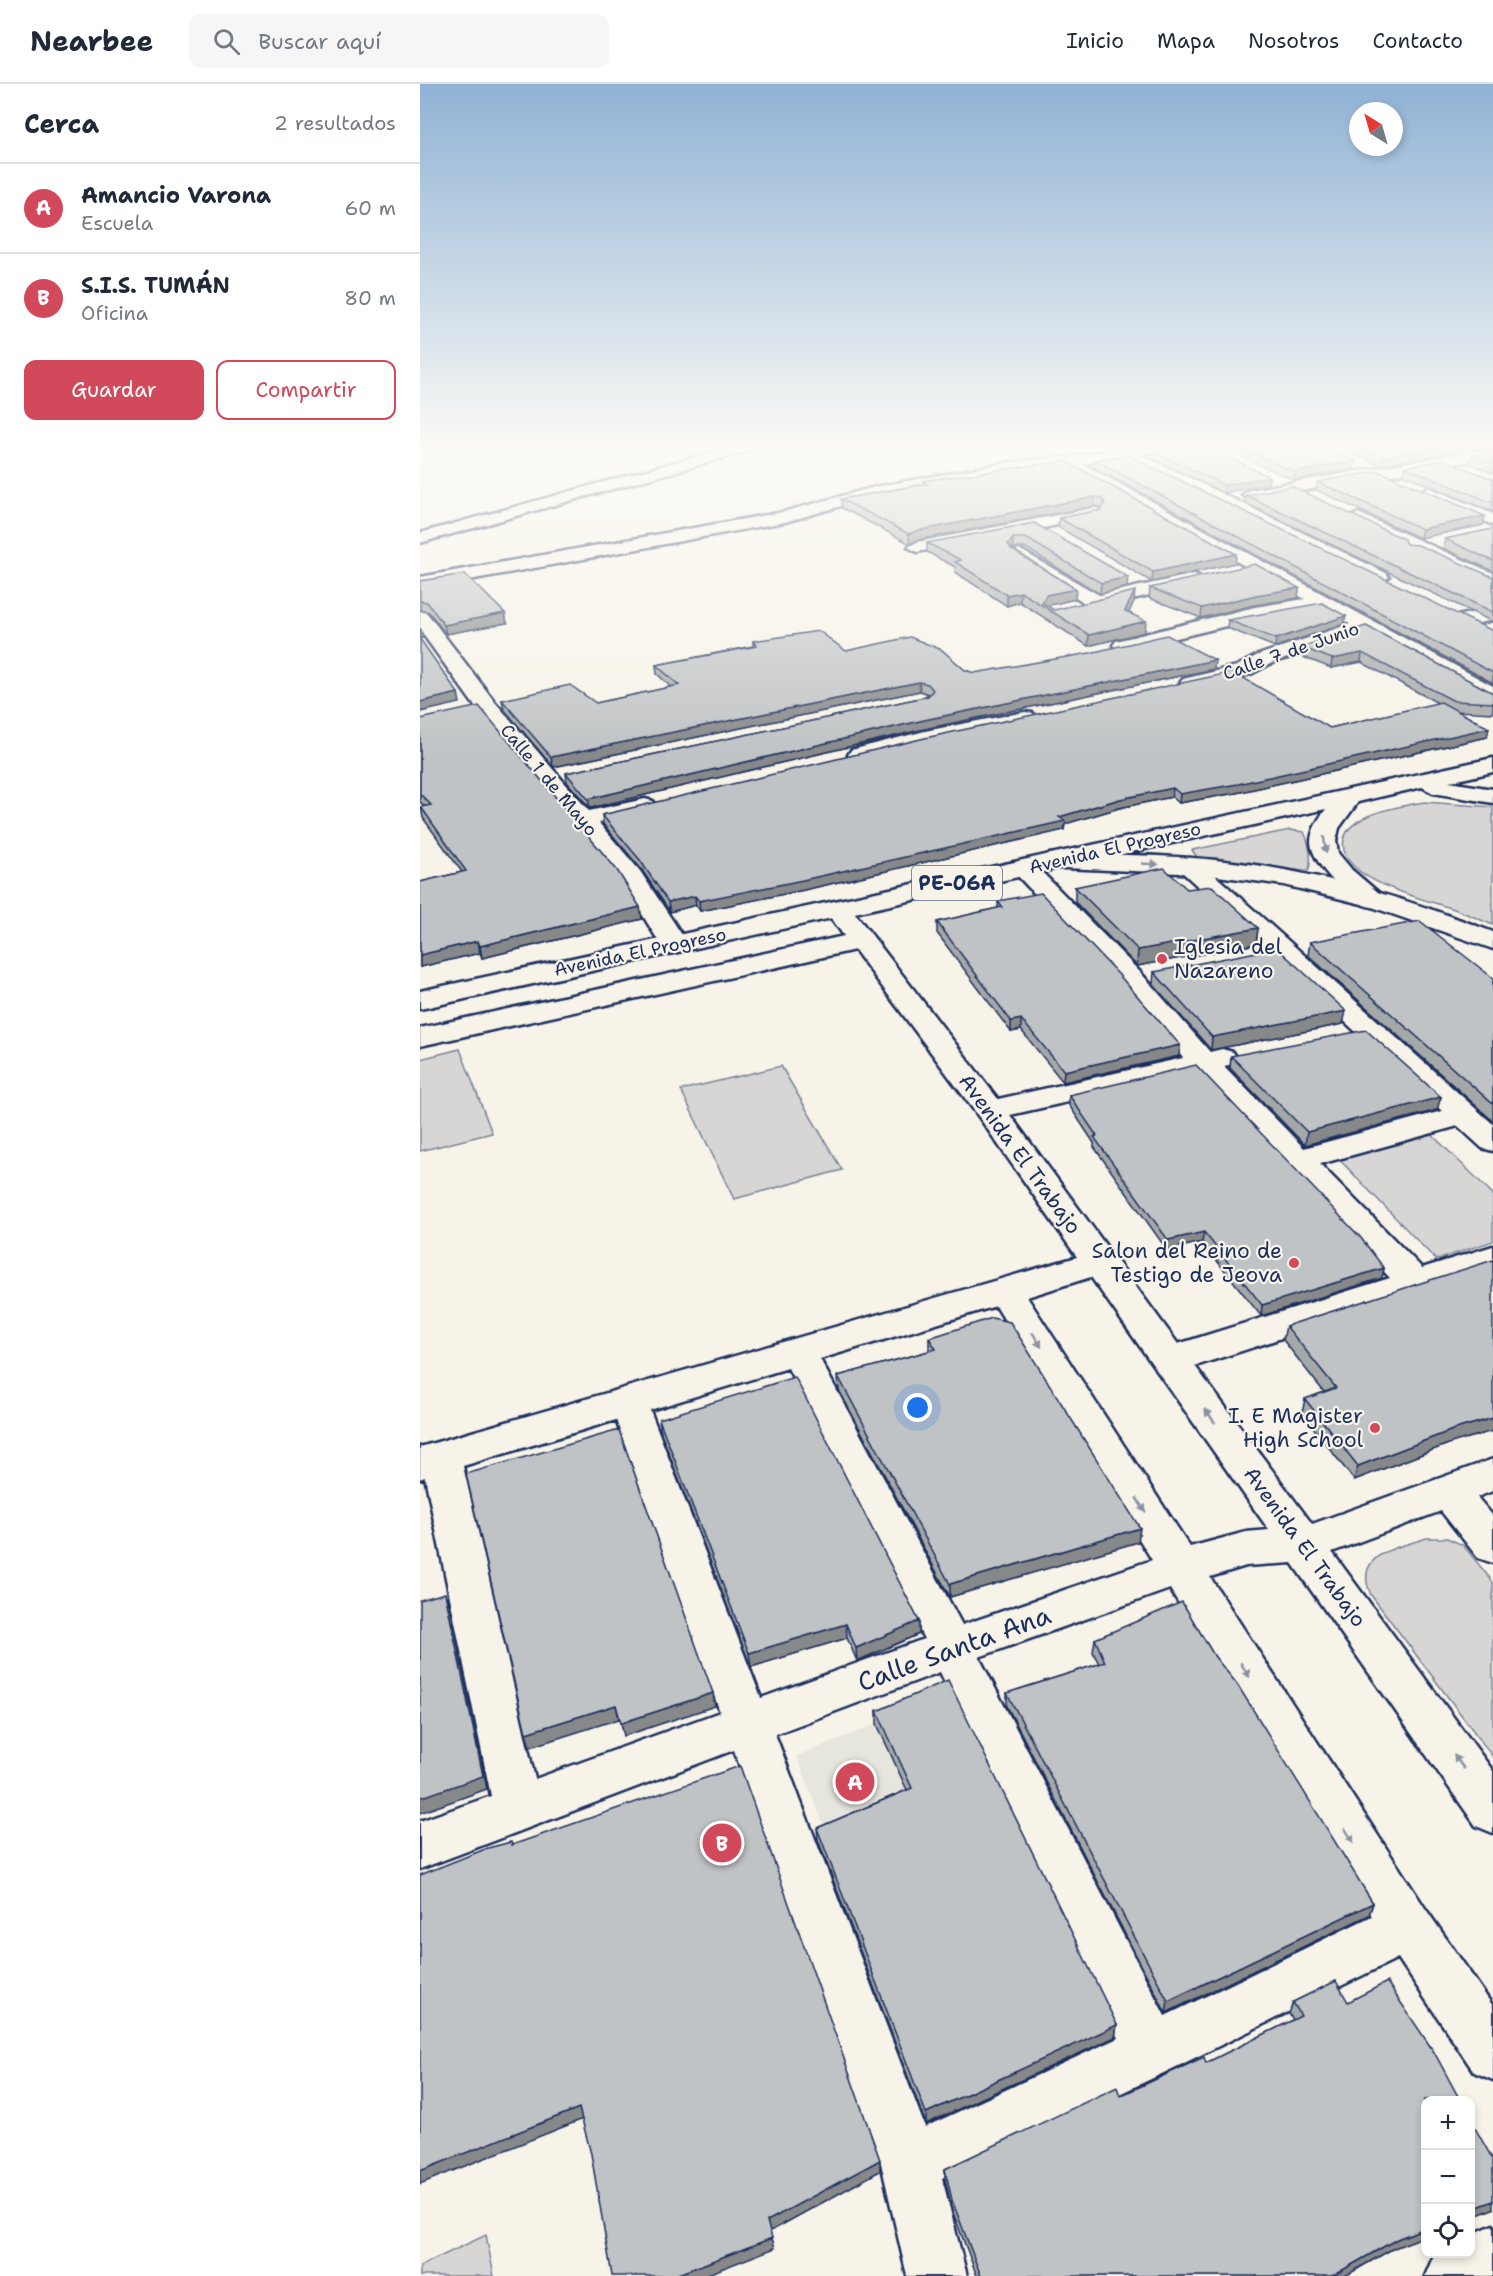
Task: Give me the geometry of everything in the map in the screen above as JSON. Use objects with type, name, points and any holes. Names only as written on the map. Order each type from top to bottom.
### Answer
[{"type":"main road","points":[[420,583],[601,550]]},
{"type":"main road","points":[[1232,550],[1493,695]]},
{"type":"main road","points":[[1326,550],[1395,585]]},
{"type":"main road","points":[[1322,565],[1396,550]]},
{"type":"main road","points":[[1428,550],[1488,575]]},
{"type":"main road","points":[[1019,554],[1097,602]]},
{"type":"main road","points":[[1075,607],[1258,565]]},
{"type":"main road","points":[[1276,574],[1299,569]]},
{"type":"main road","points":[[1128,578],[1149,590]]},
{"type":"main road","points":[[1100,651],[1255,613],[1325,602]]},
{"type":"main road","points":[[1445,609],[1493,633]]},
{"type":"main road","points":[[1390,636],[1493,614]]},
{"type":"main road","name":"Calle 1 de Mayo","points":[[422,622],[476,709],[549,777],[582,820],[631,876],[674,944]]},
{"type":"main road","name":"Calle 7 de Junio","points":[[1174,687],[1244,670],[1264,659],[1368,625]]},
{"type":"main road","points":[[838,760],[925,738],[1050,712]]},
{"type":"main road","name":"Avenida El Progreso","points":[[420,1000],[1493,765]]},
{"type":"main road","points":[[549,777],[572,772]]},
{"type":"main road","points":[[1413,783],[1493,796]]},
{"type":"main road","points":[[1350,796],[1335,811],[1324,829],[1322,845],[1329,861],[1342,876],[1372,899]]},
{"type":"main road","points":[[582,820],[664,801]]},
{"type":"main road","points":[[1037,865],[1190,866],[1253,872],[1372,899],[1438,919],[1493,941]]},
{"type":"main road","points":[[1037,865],[1203,1062],[1416,1283]]},
{"type":"main road","points":[[1190,866],[1493,1141]]},
{"type":"main road","name":"Avenida El Trabajo","points":[[838,909],[990,1110],[1493,1809]]},
{"type":"main road","points":[[1382,930],[1438,919]]},
{"type":"main road","points":[[420,1037],[861,940]]},
{"type":"main road","points":[[1246,956],[1315,943]]},
{"type":"main road","points":[[1130,978],[1165,971]]},
{"type":"main road","points":[[1336,1037],[1369,1030]]},
{"type":"main road","points":[[990,1110],[1247,1054]]},
{"type":"main road","points":[[1298,1160],[1464,1115]]},
{"type":"main road","points":[[1170,1360],[1493,1258]]},
{"type":"main road","points":[[518,1809],[430,1460],[1099,1263]]},
{"type":"main road","points":[[1005,1291],[1407,1926],[1493,2053]]},
{"type":"main road","points":[[798,1352],[951,1648],[1153,2050]]},
{"type":"main road","points":[[628,1401],[910,2163],[938,2276]]},
{"type":"main road","name":"Calle Santa Ana","points":[[420,1845],[951,1648],[1180,1568],[1246,1549],[1303,1545],[1493,1474]]},
{"type":"main road","points":[[1448,1491],[1493,1546]]},
{"type":"main road","points":[[910,2163],[1153,2050],[1407,1926]]},
{"type":"main road","points":[[1455,2276],[1493,2255]]},
{"type":"shaded area","points":[[1424,802],[1493,807],[1493,925],[1384,885],[1353,865],[1345,853],[1344,839],[1348,830],[1356,823],[1378,812]]},
{"type":"shaded area","points":[[1290,830],[1304,832],[1310,852],[1308,871],[1199,860],[1192,850]]},
{"type":"shaded area","points":[[460,1049],[492,1133],[420,1151],[420,1059]]},
{"type":"shaded area","points":[[781,1066],[842,1170],[734,1199],[681,1090]]},
{"type":"shaded area","points":[[1428,1131],[1493,1194],[1493,1241],[1436,1260],[1338,1158]]},
{"type":"shaded area","points":[[1427,1538],[1447,1538],[1463,1545],[1493,1582],[1493,1757],[1371,1595],[1367,1581],[1368,1570],[1373,1561],[1392,1549]]},
{"type":"shaded area","points":[[877,1724],[912,1801],[828,1836],[797,1756]]},
{"type":"shaded area","points":[[486,2235],[494,2276],[420,2276],[420,2266]]},
{"type":"building","points":[[942,550],[1012,550],[1076,589],[1046,595],[1042,603],[1054,610],[1135,591],[1125,611],[1146,621],[1089,635],[1021,592],[1007,595],[955,562],[961,560]]},
{"type":"building","points":[[1046,550],[1082,550],[1128,577],[1101,583]]},
{"type":"building","points":[[1115,550],[1229,550],[1236,554],[1153,572]]},
{"type":"building","points":[[1264,550],[1325,550],[1493,631],[1493,673]]},
{"type":"building","points":[[1363,550],[1430,550],[1493,577],[1493,612]]},
{"type":"building","points":[[1470,550],[1493,550],[1493,561]]},
{"type":"building","points":[[1255,564],[1299,588],[1256,595],[1202,608],[1150,588]]},
{"type":"building","points":[[465,574],[505,613],[444,625],[427,602],[420,601],[420,581]]},
{"type":"building","points":[[1322,603],[1346,616],[1276,639],[1228,620]]},
{"type":"building","points":[[1366,626],[1493,693],[1493,703],[1454,701],[1362,653],[1332,659],[1301,647]]},
{"type":"building","points":[[819,631],[846,651],[910,637],[942,650],[965,670],[974,673],[1090,653],[1167,635],[1215,660],[924,720],[588,799],[566,773],[920,698],[928,696],[933,690],[928,684],[919,682],[551,757],[502,700],[570,685],[596,703],[679,685],[656,665],[757,646],[753,641]]},
{"type":"building","points":[[420,639],[458,693],[420,702]]},
{"type":"building","points":[[1233,672],[1330,728],[1441,702],[1489,728],[1238,784],[1180,794],[1173,788],[1120,799],[1059,817],[1065,821],[699,901],[695,896],[668,902],[640,860],[602,815],[925,738]]},
{"type":"building","points":[[479,706],[617,870],[640,907],[480,946],[478,941],[420,955],[420,882],[466,871],[421,807],[431,805],[420,794],[420,719]]},
{"type":"building","points":[[1164,868],[1187,889],[1212,886],[1258,928],[1138,950],[1075,887]]},
{"type":"building","points":[[1041,893],[1119,975],[1180,1045],[1064,1071],[1021,1019],[1011,1021],[937,922],[1002,907],[998,901]]},
{"type":"building","points":[[1420,921],[1493,978],[1493,1104],[1310,942]]},
{"type":"building","points":[[1277,948],[1346,1011],[1212,1037],[1154,972]]},
{"type":"building","points":[[1366,1030],[1441,1097],[1307,1132],[1231,1056]]},
{"type":"building","points":[[1196,1065],[1361,1238],[1384,1268],[1262,1305],[1204,1232],[1168,1240],[1094,1137],[1097,1136],[1069,1095]]},
{"type":"building","points":[[1493,1260],[1493,1418],[1455,1429],[1358,1466],[1305,1399],[1336,1388],[1286,1326]]},
{"type":"building","points":[[992,1318],[1010,1322],[1140,1528],[950,1584],[838,1376],[936,1349],[929,1338]]},
{"type":"building","points":[[795,1377],[919,1621],[856,1648],[846,1624],[749,1653],[659,1419]]},
{"type":"building","points":[[619,1430],[713,1693],[621,1723],[616,1705],[526,1733],[466,1474]]},
{"type":"building","points":[[445,1593],[483,1776],[420,1798],[420,1600]]},
{"type":"building","points":[[1182,1602],[1215,1657],[1237,1684],[1373,1903],[1168,2001],[1007,1693],[1105,1662],[1095,1639]]},
{"type":"building","points":[[948,1680],[1117,2025],[926,2113],[817,1828],[912,1788],[877,1711]]},
{"type":"building","points":[[740,1766],[880,2160],[767,2221],[772,2238],[673,2276],[612,2276],[591,2154],[579,2108],[420,2171],[420,1875],[488,1848],[511,1842],[512,1845]]},
{"type":"building","points":[[1336,1981],[1348,2002],[1387,1982],[1434,2052],[1458,2096],[1421,2096],[1421,2230],[1397,2239],[1332,2276],[981,2276],[952,2200],[945,2169],[1117,2087],[1120,2096],[1204,2057],[1206,2063],[1301,2016],[1293,2002]]},
{"type":"building","points":[[1475,2128],[1493,2160],[1493,2201],[1475,2208]]},
{"type":"place","name":"Iglesia del Nazareno","points":[[1162,959]]},
{"type":"place","name":"Salon del Reino de Testigo de Jeova","points":[[1294,1263]]},
{"type":"place","name":"I. E Magister High School","points":[[1375,1428]]},
{"type":"place","name":"Amancio Varona","points":[[855,1782]]},
{"type":"place","name":"S.I.S. TUMÁN","points":[[722,1843]]}]
